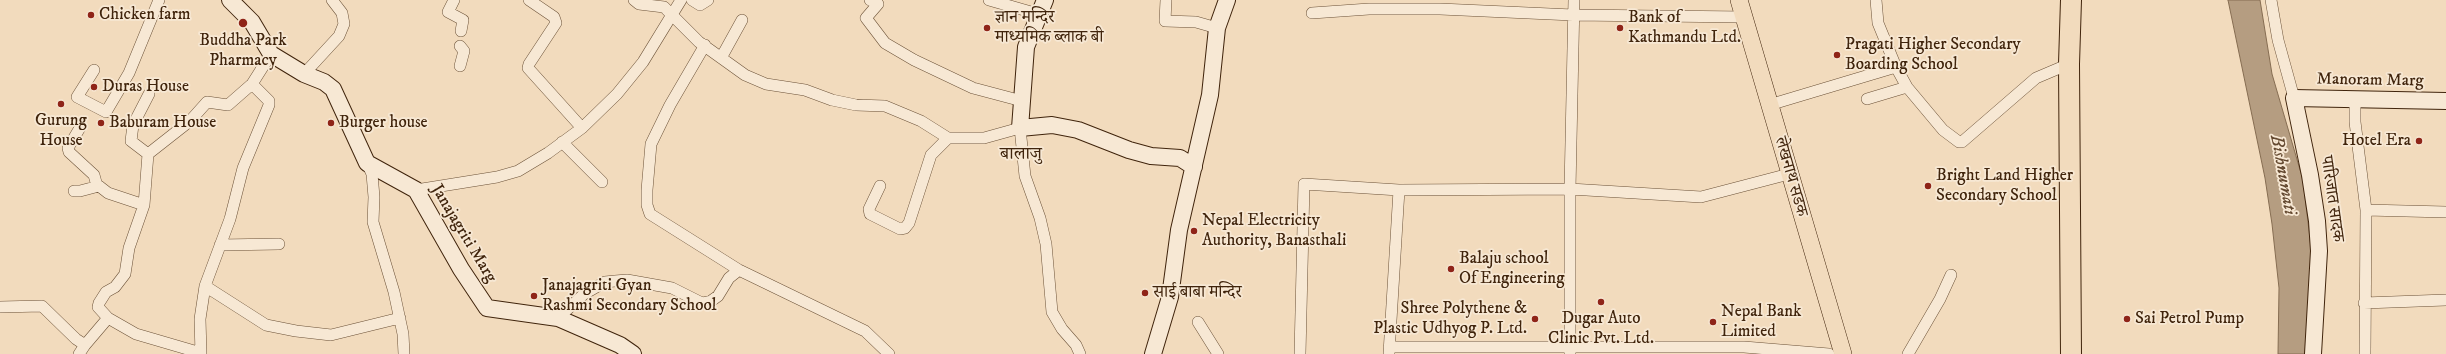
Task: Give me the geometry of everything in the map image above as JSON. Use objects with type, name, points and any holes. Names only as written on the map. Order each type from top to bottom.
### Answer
[{"type":"highway","points":[[2071,0],[2069,64],[2071,354]]},
{"type":"main road","name":"लेखनाथ सडक","points":[[1739,0],[1843,354]]},
{"type":"street","points":[[94,70],[76,97],[106,112],[129,73],[159,0]]},
{"type":"street","points":[[230,0],[252,22],[272,54],[309,69],[333,89],[372,174],[374,197],[373,222],[394,292],[403,334],[404,354]]},
{"type":"street","points":[[309,69],[339,36],[344,24],[342,13],[332,0]]},
{"type":"street","points":[[454,0],[448,12],[463,20],[461,31]]},
{"type":"street","points":[[529,0],[554,17],[556,23],[529,64],[528,68],[582,128]]},
{"type":"street","points":[[634,0],[639,4],[664,7],[721,58],[745,75],[766,84],[790,86],[856,105],[884,106],[921,121],[948,138],[984,138],[1020,128],[1052,125],[1078,130],[1129,150],[1151,156],[1180,158],[1194,167]]},
{"type":"street","points":[[416,190],[497,177],[518,171],[582,128],[617,94],[643,62],[681,0]]},
{"type":"street","points":[[692,0],[700,5],[708,0]]},
{"type":"street","points":[[870,0],[878,4],[866,18],[885,43],[914,60],[973,88],[1022,101]]},
{"type":"street","points":[[989,0],[1041,7],[1026,47],[1020,128],[1025,176],[1039,214],[1046,244],[1052,312],[1062,329],[1076,345],[1080,354]]},
{"type":"street","points":[[1166,0],[1165,21],[1196,22],[1217,28]]},
{"type":"street","points":[[1153,354],[1170,297],[1179,230],[1210,95],[1217,28],[1227,0]]},
{"type":"street","points":[[1570,350],[1570,190],[1574,0]]},
{"type":"street","points":[[1876,0],[1878,23],[1896,67],[1907,87],[1943,130],[1962,142],[2036,78],[2069,64]]},
{"type":"street","points":[[2271,0],[2280,47],[2294,98]]},
{"type":"street","points":[[1312,13],[1369,9],[1440,9],[1573,15],[1744,17]]},
{"type":"street","points":[[721,58],[742,20]]},
{"type":"street","points":[[705,45],[670,105],[651,144],[647,205],[650,214],[655,219],[700,244],[739,270],[865,331],[889,354]]},
{"type":"street","points":[[460,46],[464,51],[460,66]]},
{"type":"street","points":[[252,84],[269,101],[269,105],[243,168],[230,219],[205,286],[200,319],[201,353],[136,334],[108,318],[98,307],[106,292],[115,287],[125,274],[130,248],[144,205],[148,154],[190,121],[207,102],[228,105],[252,84],[272,54]]},
{"type":"street","points":[[1769,105],[1896,67]]},
{"type":"street","points":[[1867,99],[1907,87]]},
{"type":"street","points":[[148,154],[131,141],[133,125],[149,94]]},
{"type":"street","name":"Manoram Marg","points":[[2294,98],[2446,101]]},
{"type":"street","name":"पारिजात सादक","points":[[2294,98],[2310,175],[2317,221],[2319,258],[2313,354]]},
{"type":"street","points":[[2355,99],[2355,122],[2366,210],[2364,354]]},
{"type":"street","points":[[81,126],[68,148],[69,152],[94,175],[97,186],[108,193],[144,205]]},
{"type":"street","points":[[880,186],[869,209],[870,214],[900,229],[905,228],[909,223],[931,155],[948,138]]},
{"type":"street","points":[[562,142],[602,182]]},
{"type":"street","name":"Janajagriti Marg","points":[[368,163],[416,190],[461,269],[487,308],[558,318],[620,345],[633,354]]},
{"type":"street","points":[[1300,354],[1304,184],[1399,190],[1570,190],[1701,197],[1789,174]]},
{"type":"street","points":[[74,191],[84,191],[97,186]]},
{"type":"street","points":[[1399,190],[1389,350],[1570,350],[1744,347],[1829,354]]},
{"type":"street","points":[[2366,210],[2446,212]]},
{"type":"street","points":[[220,245],[278,244]]},
{"type":"street","points":[[558,318],[584,294],[605,282],[627,280],[672,288],[702,303],[711,302],[718,296],[729,278],[739,270]]},
{"type":"street","points":[[1908,354],[1940,300],[1951,275]]},
{"type":"street","points":[[205,286],[266,326],[296,331],[331,335],[400,318]]},
{"type":"street","points":[[2364,303],[2446,300]]},
{"type":"street","points":[[0,307],[42,306],[76,339],[82,350],[108,318]]},
{"type":"street","points":[[1198,322],[1218,354]]},
{"type":"water","name":"Bishnumati","points":[[2228,0],[2260,0],[2272,74],[2303,180],[2312,256],[2305,354],[2278,354],[2279,288],[2272,224],[2265,178]]},
{"type":"place","name":"Chicken farm","points":[[91,15]]},
{"type":"place","name":"Buddha Park Pharmacy","points":[[243,23]]},
{"type":"place","name":"ज्ञान मन्दिर माध्यमिक ब्लाक बी","points":[[987,28]]},
{"type":"place","name":"Bank of Kathmandu Ltd.","points":[[1620,28]]},
{"type":"place","name":"Pragati Higher Secondary Boarding School","points":[[1837,55]]},
{"type":"place","name":"Duras House","points":[[94,87]]},
{"type":"place","name":"Gurung House","points":[[61,104]]},
{"type":"place","name":"Baburam House","points":[[101,123]]},
{"type":"place","name":"Burger house","points":[[331,123]]},
{"type":"place","name":"Hotel Era","points":[[2419,141]]},
{"type":"place","name":"Bright Land Higher Secondary School","points":[[1928,186]]},
{"type":"place","name":"Nepal Electricity Authority, Banasthali","points":[[1194,231]]},
{"type":"place","name":"Balaju school Of Engineering","points":[[1451,269]]},
{"type":"place","name":"साई बाबा मन्दिर","points":[[1145,293]]},
{"type":"place","name":"Janajagriti Gyan Rashmi Secondary School","points":[[534,296]]},
{"type":"place","name":"Dugar Auto Clinic Pvt. Ltd.","points":[[1601,302]]},
{"type":"place","name":"Shree Polythene & Plastic Udhyog P. Ltd.","points":[[1535,319]]},
{"type":"place","name":"Sai Petrol Pump","points":[[2127,319]]},
{"type":"place","name":"Nepal Bank Limited","points":[[1713,322]]},
{"type":"district","name":"बालाजु","points":[[1021,155]]}]
